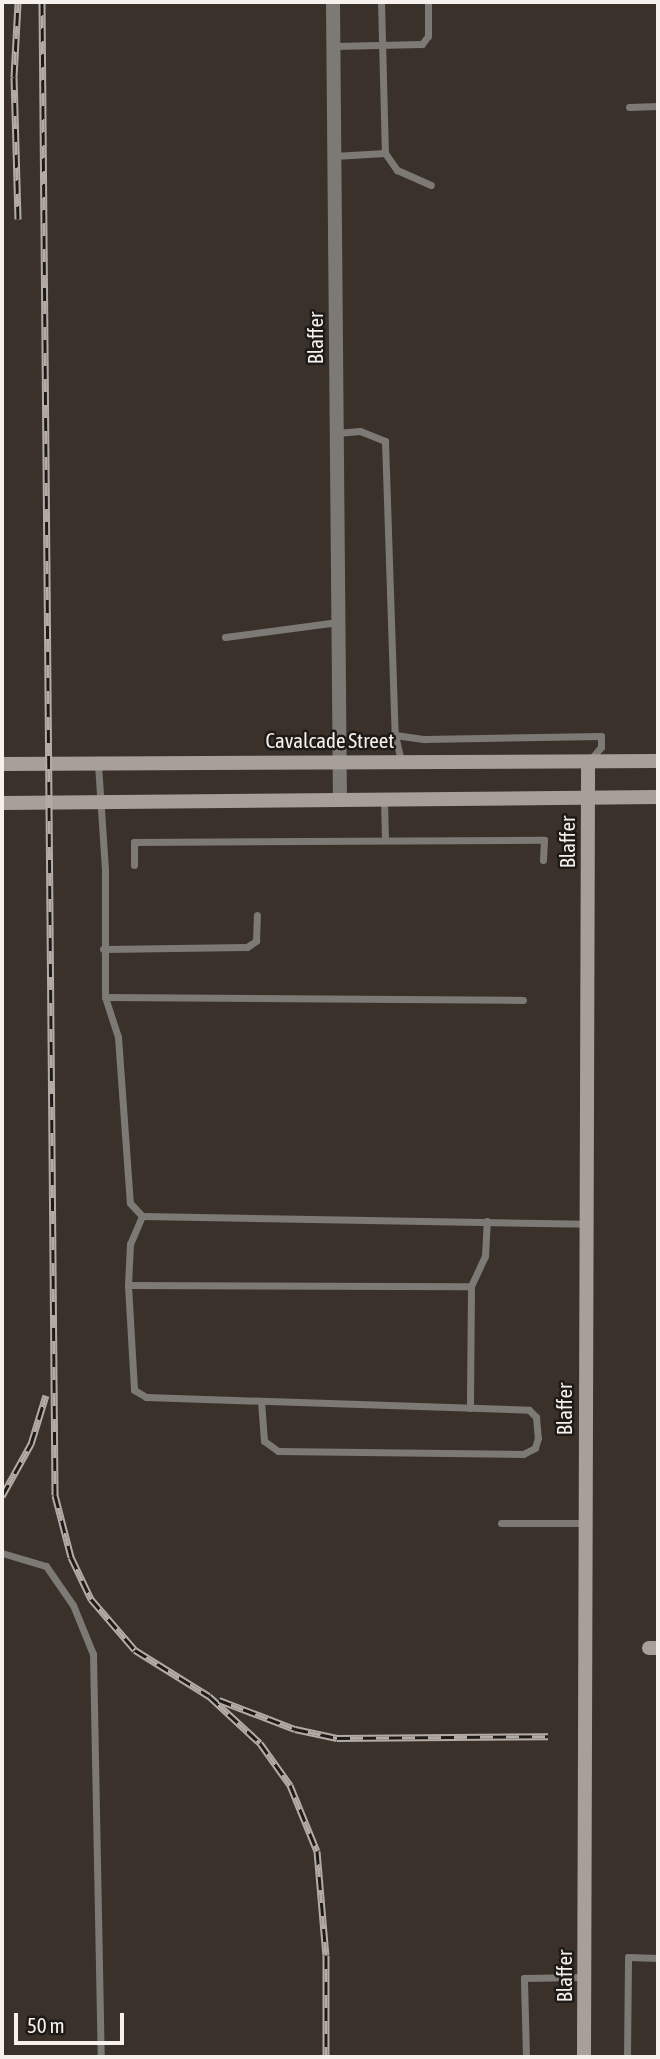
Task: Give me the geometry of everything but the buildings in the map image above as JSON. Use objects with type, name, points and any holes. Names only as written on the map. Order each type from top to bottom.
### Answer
[{"type":"main road","name":"Cavalcade Street","points":[[2,764],[339,760],[658,761]]},
{"type":"main road","name":"Blaffer","points":[[584,2057],[588,762]]},
{"type":"main road","points":[[2,803],[658,797]]},
{"type":"street","name":"Blaffer","points":[[333,2],[340,799]]},
{"type":"lane","points":[[381,2],[386,153],[397,170],[431,185]]},
{"type":"lane","points":[[333,46],[422,44],[428,36],[428,2]]},
{"type":"lane","points":[[629,107],[658,106]]},
{"type":"lane","points":[[334,156],[386,153]]},
{"type":"lane","points":[[336,433],[360,430],[386,441],[395,735],[401,761]]},
{"type":"lane","points":[[225,637],[338,622]]},
{"type":"lane","points":[[395,735],[425,739],[601,736],[601,747],[588,762]]},
{"type":"lane","points":[[98,763],[105,870],[105,997],[118,1037],[130,1203],[142,1216],[586,1224]]},
{"type":"lane","points":[[384,799],[385,840]]},
{"type":"lane","points":[[134,865],[134,842],[544,840],[543,860]]},
{"type":"lane","points":[[103,950],[247,947],[256,941],[257,915]]},
{"type":"lane","points":[[105,997],[523,1000]]},
{"type":"lane","points":[[142,1216],[130,1244],[128,1285],[134,1390],[146,1397],[529,1410],[536,1417],[535,1448],[523,1454],[278,1451],[264,1441],[261,1401]]},
{"type":"lane","points":[[470,1408],[471,1286],[485,1256],[487,1221]]},
{"type":"lane","points":[[128,1285],[471,1286]]},
{"type":"lane","points":[[501,1523],[586,1523]]},
{"type":"lane","points":[[2,1553],[46,1566],[73,1605],[93,1654],[101,2057]]},
{"type":"lane","points":[[627,2057],[628,1957],[658,1958]]},
{"type":"lane","points":[[526,2057],[524,1978],[585,1977]]},
{"type":"railway","points":[[18,2],[14,77],[18,219]]},
{"type":"railway","points":[[42,2],[55,1495],[71,1557],[91,1599],[135,1650],[209,1696],[260,1743],[290,1785],[317,1851],[326,1955],[326,2057]]},
{"type":"railway","points":[[2,1496],[31,1444],[46,1395]]},
{"type":"railway","points":[[219,1700],[295,1729],[337,1738],[548,1736]]}]
